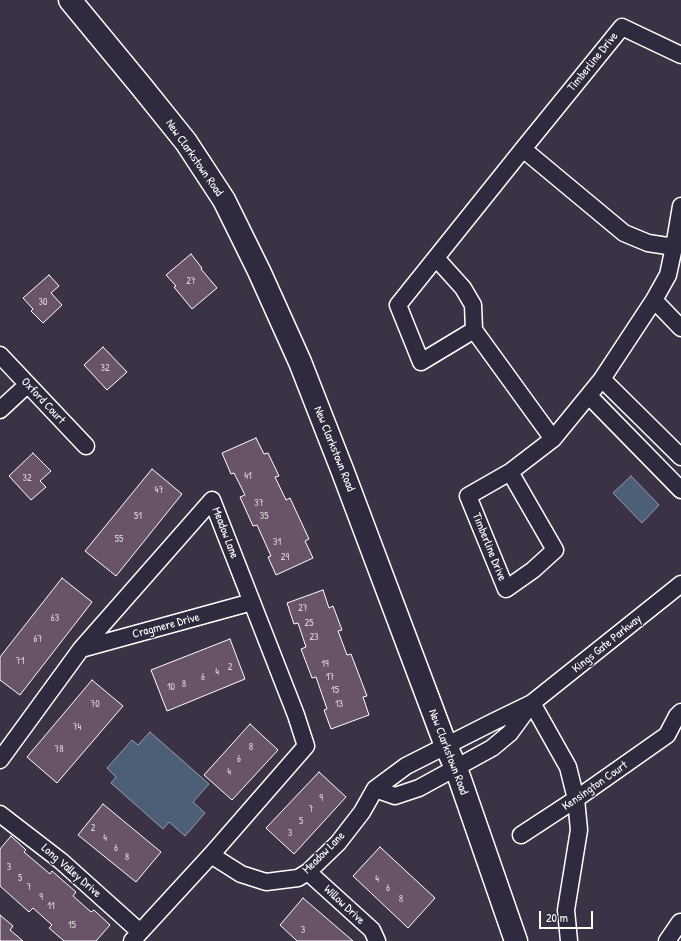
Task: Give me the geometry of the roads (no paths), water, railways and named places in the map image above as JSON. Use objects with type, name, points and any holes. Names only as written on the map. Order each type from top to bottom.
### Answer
[{"type":"street","name":"New Clarkstown Road","points":[[70,0],[186,142],[224,200],[259,271],[300,362],[343,472],[446,746],[456,768],[516,941]]},
{"type":"street","name":"Timberline Drive","points":[[474,330],[421,362],[398,305],[622,27],[681,55]]},
{"type":"street","points":[[523,149],[624,233],[648,243],[674,247]]},
{"type":"street","name":"Timberline Drive","points":[[510,472],[555,550],[533,570],[506,589],[468,496],[510,472],[553,439],[602,379],[668,276],[681,206]]},
{"type":"street","points":[[436,258],[463,288],[473,305],[474,330],[553,439]]},
{"type":"street","points":[[654,300],[681,328]]},
{"type":"street","name":"Oxford Court","points":[[0,355],[86,446]]},
{"type":"street","points":[[602,379],[681,457]]},
{"type":"street","points":[[0,410],[27,385]]},
{"type":"street","points":[[589,396],[681,490]]},
{"type":"street","name":"Meadow Lane","points":[[0,760],[81,649],[212,500],[296,715],[306,746],[211,855],[136,936]]},
{"type":"street","name":"Kings Gate Parkway","points":[[446,746],[532,703],[681,584]]},
{"type":"street","name":"Cragmere Drive","points":[[81,649],[252,602]]},
{"type":"street","name":"Kings Gate Parkway","points":[[456,768],[492,748],[510,733],[532,703]]},
{"type":"street","points":[[532,703],[568,767],[576,800],[580,830],[566,910],[569,941]]},
{"type":"street","name":"Kensington Court","points":[[521,835],[674,735],[677,716],[681,712]]},
{"type":"street","name":"Meadow Lane","points":[[211,855],[241,874],[266,882],[298,878],[308,872],[338,843],[362,812],[375,789],[406,766],[446,746]]},
{"type":"street","points":[[375,789],[395,796],[418,788],[456,768]]},
{"type":"street","name":"Long Valley Drive","points":[[0,814],[61,861],[136,936]]},
{"type":"street","name":"Willow Drive","points":[[308,872],[372,930],[377,941]]},
{"type":"street","points":[[667,941],[680,922]]},
{"type":"water","points":[[631,476],[659,505],[642,523],[613,493]]},
{"type":"water","points":[[150,732],[209,784],[193,802],[205,813],[185,836],[169,822],[163,829],[111,783],[116,777],[107,768],[132,740],[138,745]]}]
